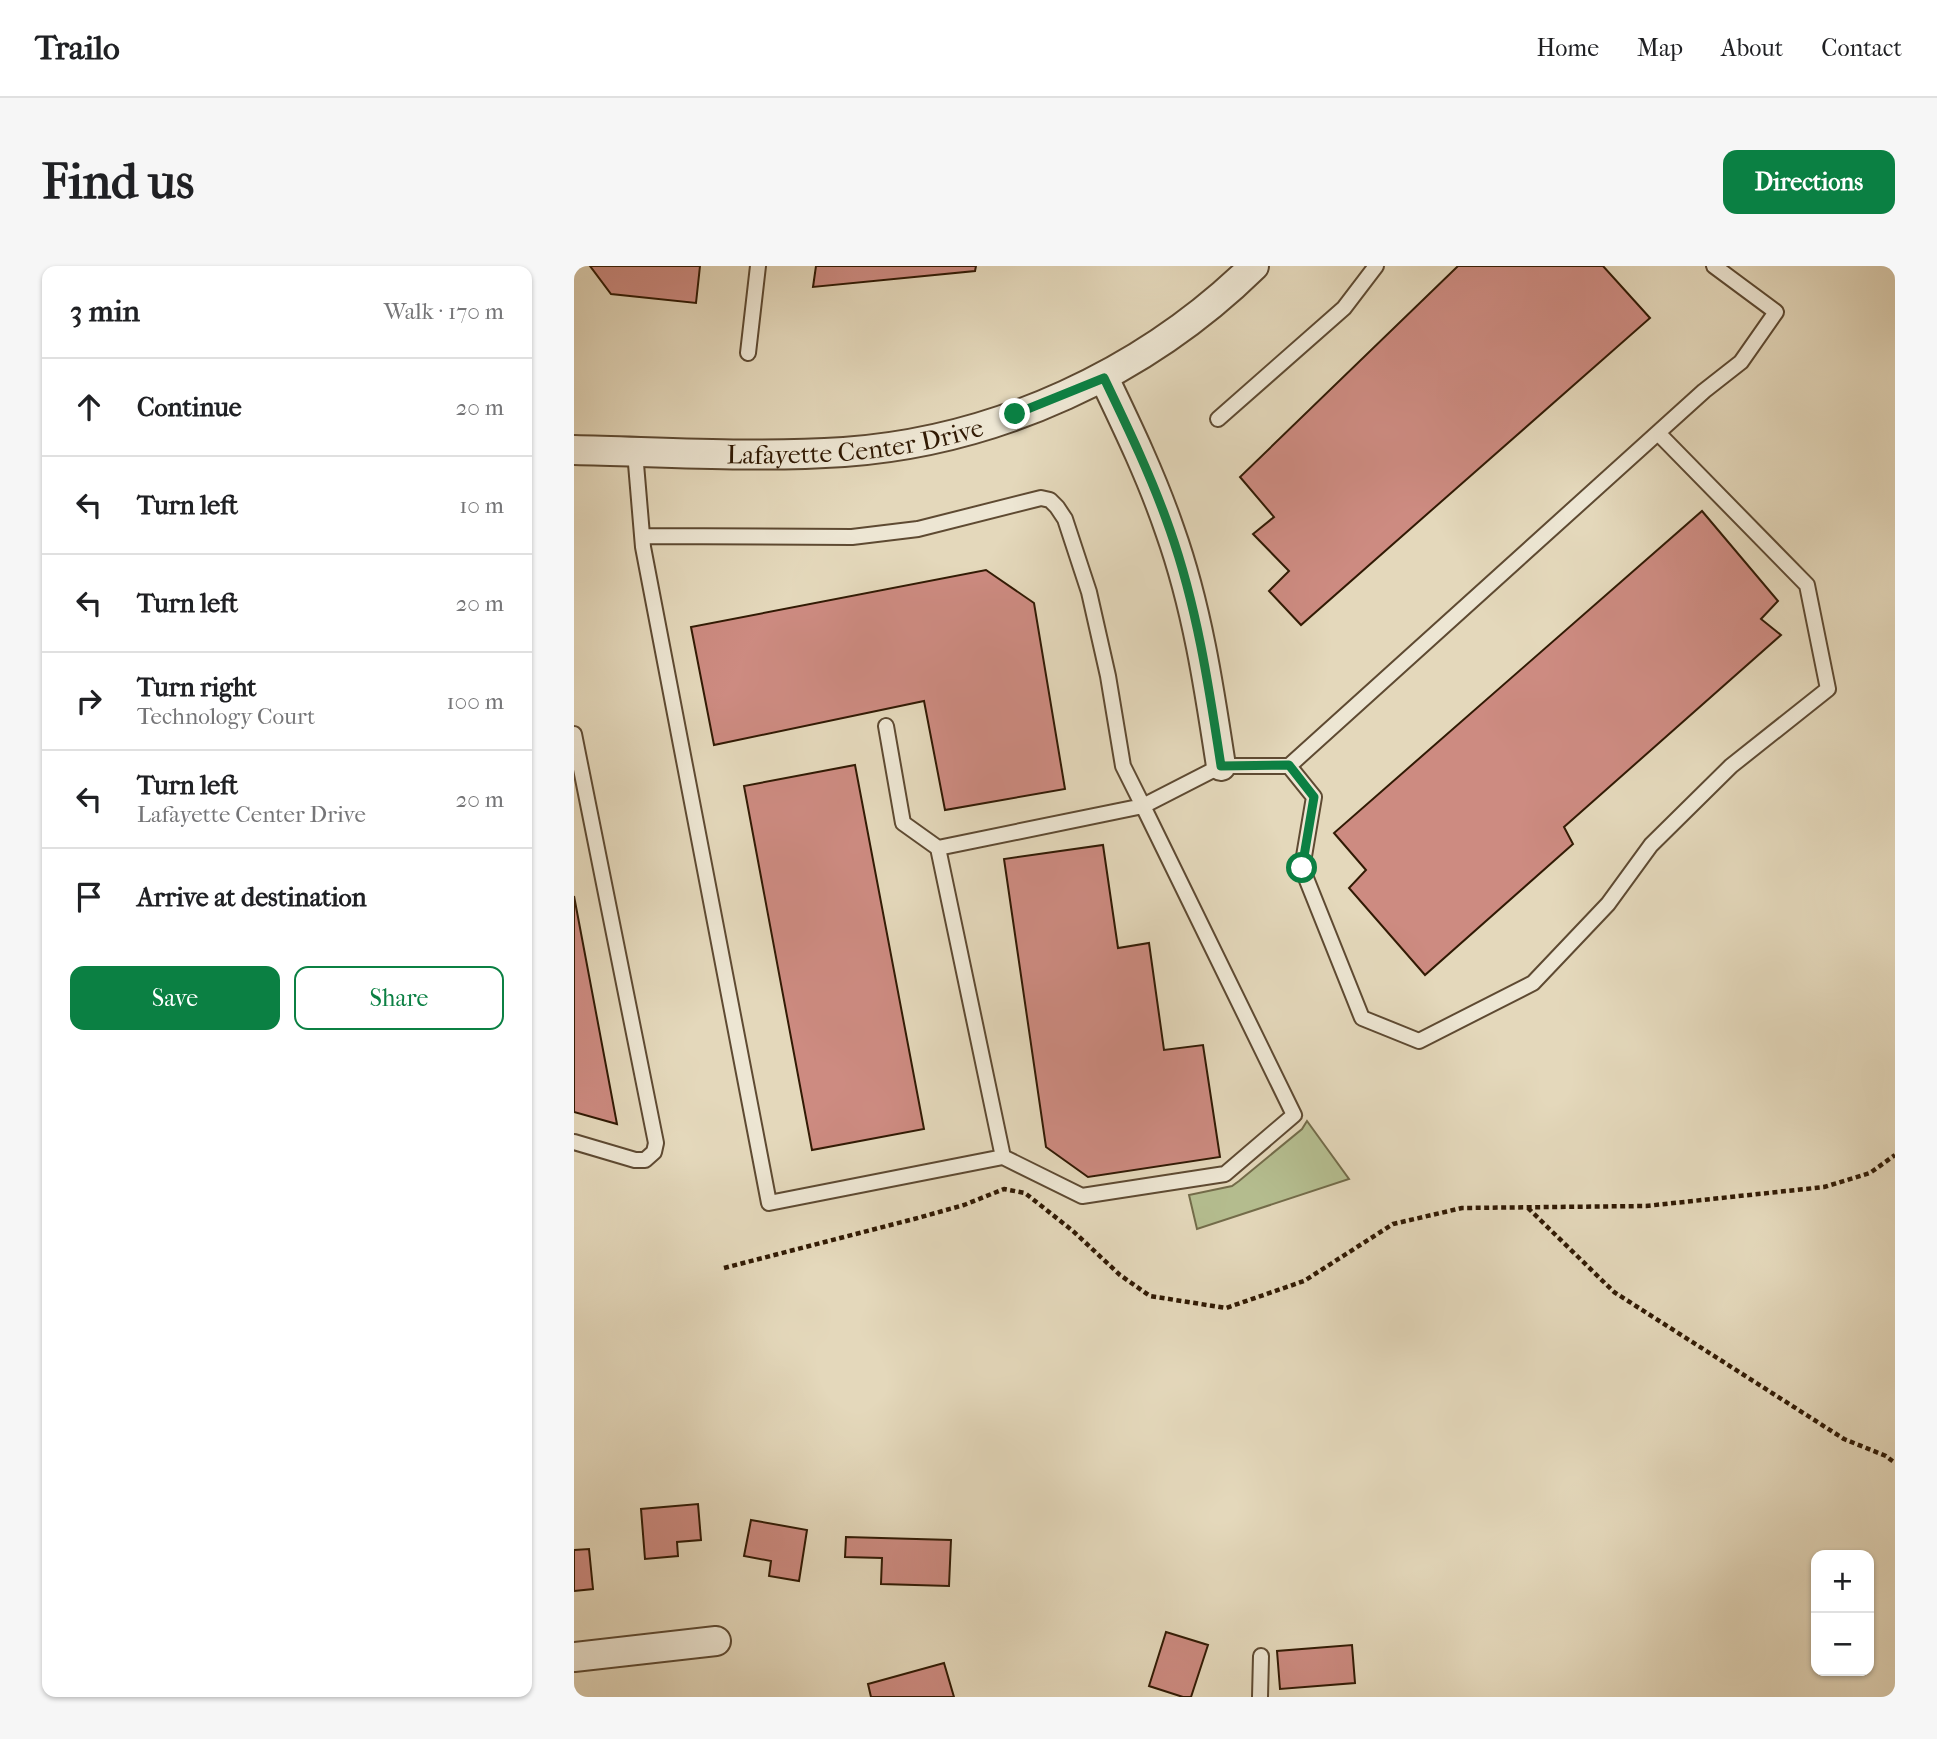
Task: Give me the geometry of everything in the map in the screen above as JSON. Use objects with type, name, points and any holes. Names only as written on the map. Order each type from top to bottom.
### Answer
[{"type":"street","name":"Lafayette Center Drive","points":[[574,450],[812,453],[846,452],[916,442],[1015,414],[1104,378],[1189,323],[1254,266]]},
{"type":"street","points":[[1104,378],[1145,465],[1170,531],[1191,600],[1221,766]]},
{"type":"street","points":[[574,1657],[716,1641]]},
{"type":"lane","points":[[748,353],[758,266]]},
{"type":"lane","points":[[939,848],[1143,806],[1221,766],[1289,765],[1704,391],[1741,362],[1776,312],[1714,266]]},
{"type":"lane","points":[[1218,419],[1344,308],[1372,267]]},
{"type":"lane","points":[[1289,765],[1314,797],[1302,868],[1362,1018],[1419,1041],[1533,983],[1608,904],[1651,845],[1731,766],[1829,689],[1807,585],[1658,433]]},
{"type":"lane","points":[[635,452],[642,537],[769,1203],[1003,1157],[1082,1196],[1225,1174],[1294,1115],[1123,766],[1108,676],[1089,592],[1065,519],[1050,500],[1041,498],[1027,501],[918,529],[852,537],[642,537]]},
{"type":"lane","points":[[886,726],[903,823],[939,848],[1003,1157]]},
{"type":"lane","points":[[574,734],[656,1143],[654,1152],[645,1160],[635,1160],[574,1142]]},
{"type":"lane","points":[[1260,1697],[1261,1656]]},
{"type":"path","points":[[724,1268],[964,1205],[1004,1189],[1025,1193],[1073,1231],[1120,1275],[1150,1296],[1226,1308],[1304,1281],[1393,1224],[1462,1208],[1646,1206],[1824,1187],[1870,1173],[1895,1155]]},
{"type":"path","points":[[1527,1207],[1614,1292],[1844,1439],[1886,1456],[1895,1463]]},
{"type":"green space","points":[[1307,1121],[1349,1179],[1197,1229],[1189,1195],[1232,1186],[1302,1129]]},
{"type":"building","points":[[590,266],[700,266],[696,303],[611,294]]},
{"type":"building","points":[[816,266],[976,266],[975,271],[813,287]]},
{"type":"building","points":[[1458,266],[1603,266],[1650,318],[1301,625],[1269,591],[1289,571],[1253,534],[1274,517],[1240,477]]},
{"type":"building","points":[[1702,511],[1778,601],[1761,619],[1781,635],[1564,827],[1573,844],[1425,975],[1349,888],[1366,870],[1334,833]]},
{"type":"building","points":[[986,570],[1034,603],[1065,789],[945,810],[924,701],[714,745],[691,627]]},
{"type":"building","points":[[855,765],[924,1129],[812,1150],[744,786]]},
{"type":"building","points":[[1103,845],[1118,948],[1149,943],[1164,1050],[1203,1045],[1220,1157],[1088,1177],[1046,1147],[1004,859]]},
{"type":"building","points":[[574,896],[617,1124],[574,1112]]},
{"type":"building","points":[[698,1504],[701,1540],[677,1542],[678,1556],[645,1559],[641,1509]]},
{"type":"building","points":[[751,1520],[807,1530],[799,1581],[769,1576],[771,1561],[744,1556]]},
{"type":"building","points":[[846,1537],[951,1540],[949,1586],[881,1584],[882,1558],[845,1557]]},
{"type":"building","points":[[589,1549],[593,1589],[574,1591],[574,1550]]},
{"type":"building","points":[[1166,1632],[1208,1645],[1191,1697],[1149,1686]]},
{"type":"building","points":[[1352,1645],[1355,1683],[1280,1689],[1277,1651]]},
{"type":"building","points":[[944,1663],[954,1697],[871,1697],[868,1684]]},
{"type":"route","points":[[1015,414],[1104,378],[1145,465],[1170,531],[1191,600],[1221,766],[1289,765],[1314,797],[1302,868]]}]
